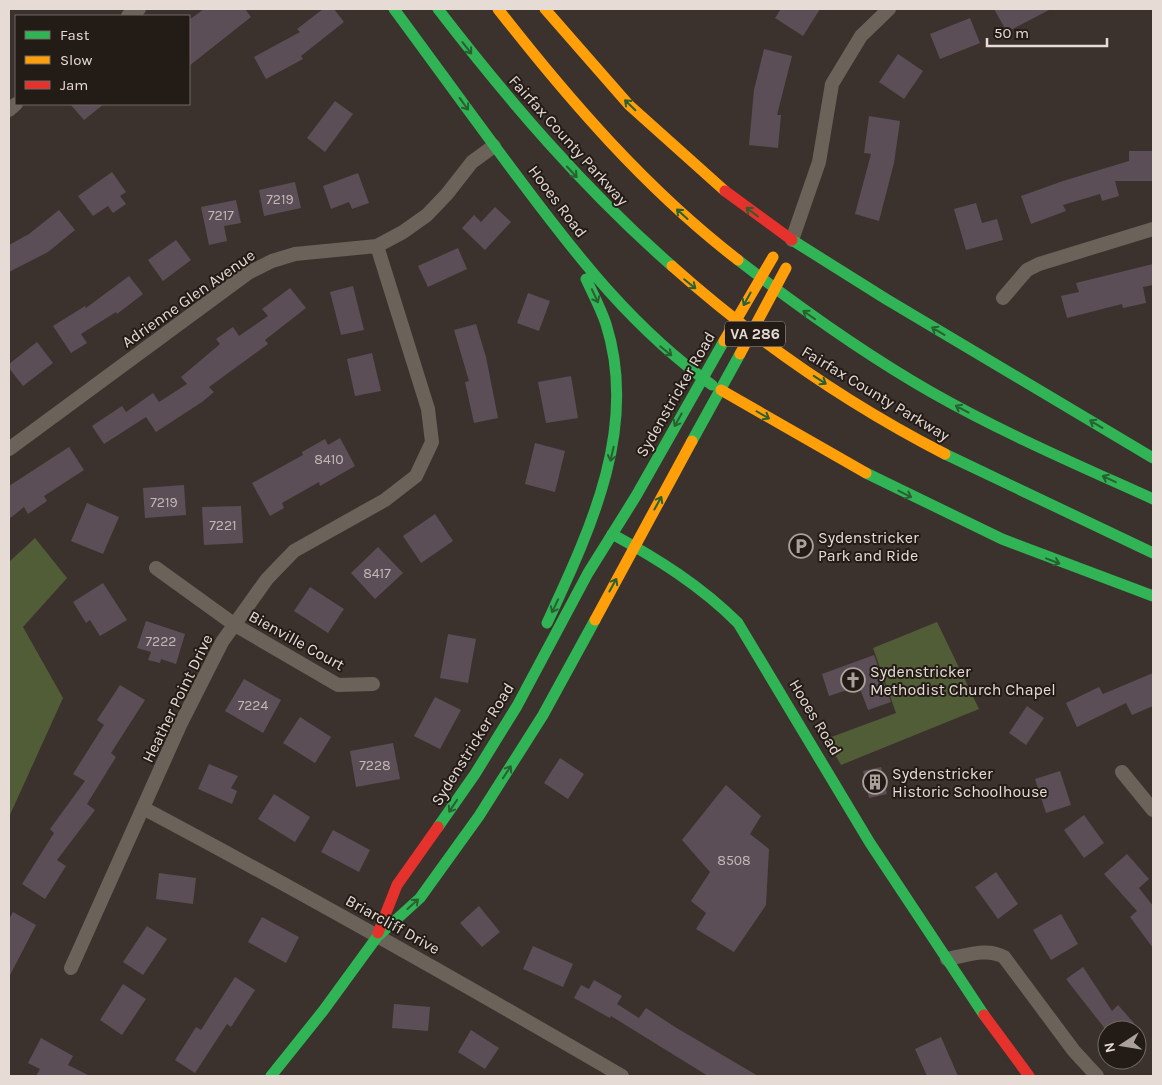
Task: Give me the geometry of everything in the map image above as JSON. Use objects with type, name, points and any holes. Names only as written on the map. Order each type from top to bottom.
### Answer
[{"type":"main road","name":"Hooes Road","points":[[394,9],[563,238],[636,324],[660,347],[721,390],[848,464],[952,517],[1040,556],[1153,596]]},
{"type":"main road","name":"Fairfax County Parkway","points":[[438,9],[518,111],[595,195],[673,270],[762,340],[831,387],[925,444],[1011,488],[1153,553]]},
{"type":"main road","name":"Fairfax County Parkway","points":[[498,9],[564,93],[646,180],[712,240],[779,293],[848,341],[930,392],[1022,440],[1153,499]]},
{"type":"main road","points":[[545,9],[585,58],[646,121],[735,198],[785,253],[886,299],[1153,458]]},
{"type":"main road","points":[[517,706],[537,644],[573,564],[607,474],[615,442],[618,414],[617,370],[608,328],[590,286],[563,238]]},
{"type":"main road","name":"Sydenstricker Road","points":[[377,937],[397,885],[474,774],[517,706],[588,573],[702,378],[724,341],[785,253]]},
{"type":"main road","name":"Sydenstricker Road","points":[[271,1076],[323,1011],[377,937],[420,898],[479,816],[542,715],[721,390],[740,354],[785,253]]},
{"type":"main road","name":"Hooes Road","points":[[612,534],[668,566],[730,615],[745,633],[870,843],[947,960],[1029,1076]]},
{"type":"street","points":[[785,253],[819,162],[832,84],[861,36],[889,9]]},
{"type":"street","name":"Adrienne Glen Avenue","points":[[9,449],[248,273],[272,261],[295,254],[377,246],[404,232],[428,215],[472,162],[494,146]]},
{"type":"street","points":[[1003,298],[1027,270],[1039,264],[1153,229]]},
{"type":"street","name":"Heather Point Drive","points":[[70,968],[181,723],[222,642],[267,579],[294,551],[385,500],[416,476],[432,442],[428,410],[377,246]]},
{"type":"street","name":"Bienville Court","points":[[156,568],[235,625],[338,684],[373,684]]},
{"type":"street","points":[[1122,772],[1153,810]]},
{"type":"street","name":"Briarcliff Drive","points":[[143,808],[266,873],[377,937],[414,955],[622,1076]]},
{"type":"street","points":[[947,960],[986,952],[998,953],[1004,957],[1074,1051],[1097,1076]]},
{"type":"green space","points":[[35,538],[67,578],[23,627],[63,698],[9,817],[9,562]]},
{"type":"green space","points":[[937,622],[979,709],[841,765],[826,739],[896,713],[873,648]]},
{"type":"building","points":[[204,9],[245,9],[251,17],[190,65],[190,19]]},
{"type":"building","points":[[323,9],[334,9],[344,22],[301,56],[303,59],[266,79],[254,57],[300,32],[297,29]]},
{"type":"building","points":[[781,9],[820,9],[803,36],[775,18]]},
{"type":"building","points":[[994,9],[1051,9],[1007,32]]},
{"type":"building","points":[[970,18],[980,43],[940,59],[930,34]]},
{"type":"building","points":[[764,49],[792,56],[777,115],[781,115],[778,148],[749,145],[754,90]]},
{"type":"building","points":[[898,54],[923,71],[904,99],[879,82]]},
{"type":"building","points":[[335,101],[353,114],[325,152],[307,138]]},
{"type":"building","points":[[71,105],[103,105],[84,120]]},
{"type":"building","points":[[869,116],[900,121],[894,163],[879,221],[855,214],[871,154],[864,153]]},
{"type":"building","points":[[1129,151],[1153,151],[1153,181],[1115,181],[1119,196],[1102,201],[1100,194],[1063,205],[1066,211],[1031,224],[1021,196],[1129,161]]},
{"type":"building","points":[[112,172],[126,192],[120,196],[126,204],[113,213],[108,206],[93,216],[78,196]]},
{"type":"building","points":[[358,173],[369,203],[352,209],[349,202],[331,209],[323,186]]},
{"type":"building","points":[[295,182],[301,208],[264,216],[259,190]]},
{"type":"building","points":[[236,200],[241,223],[224,226],[227,241],[209,245],[201,207]]},
{"type":"building","points":[[976,203],[982,223],[997,219],[1003,240],[966,250],[954,209]]},
{"type":"building","points":[[495,207],[511,222],[485,250],[462,228],[474,215],[481,222]]},
{"type":"building","points":[[59,210],[75,230],[48,252],[9,272],[9,245],[29,234]]},
{"type":"building","points":[[176,240],[191,260],[163,281],[148,260]]},
{"type":"building","points":[[458,248],[467,269],[428,287],[418,266]]},
{"type":"building","points":[[1153,264],[1153,285],[1143,287],[1146,303],[1123,308],[1122,304],[1067,318],[1061,296],[1079,292],[1076,283]]},
{"type":"building","points":[[129,276],[143,294],[117,314],[116,312],[81,334],[87,343],[71,353],[53,326],[85,306],[86,308]]},
{"type":"building","points":[[353,286],[364,330],[341,335],[330,292]]},
{"type":"building","points":[[290,288],[306,308],[265,340],[268,344],[209,387],[214,392],[156,432],[146,417],[104,444],[92,426],[122,406],[126,412],[153,393],[159,402],[187,384],[181,377],[220,344],[216,339],[233,327],[239,336],[268,316],[262,309]]},
{"type":"building","points":[[528,293],[550,301],[539,331],[517,323]]},
{"type":"building","points":[[476,324],[486,357],[498,418],[474,423],[465,382],[469,381],[454,330]]},
{"type":"building","points":[[37,342],[53,363],[23,386],[9,368],[9,364]]},
{"type":"building","points":[[372,353],[381,391],[355,396],[347,359]]},
{"type":"building","points":[[571,376],[578,418],[546,423],[538,382]]},
{"type":"building","points":[[340,438],[355,466],[320,486],[319,482],[282,503],[284,508],[270,516],[252,483],[303,455],[302,452],[325,439],[328,445]]},
{"type":"building","points":[[535,443],[565,451],[555,492],[525,484]]},
{"type":"building","points":[[69,447],[84,470],[44,496],[47,501],[28,514],[24,507],[9,519],[9,486]]},
{"type":"building","points":[[184,485],[186,515],[145,518],[143,488]]},
{"type":"building","points":[[87,503],[119,517],[103,554],[71,541]]},
{"type":"building","points":[[241,506],[243,543],[204,545],[202,507]]},
{"type":"building","points":[[435,514],[453,541],[421,563],[403,536]]},
{"type":"building","points":[[378,547],[403,573],[375,599],[351,573]]},
{"type":"building","points":[[103,583],[127,620],[100,636],[90,620],[86,623],[73,602]]},
{"type":"building","points":[[310,587],[344,609],[328,633],[294,611]]},
{"type":"building","points":[[146,621],[185,634],[176,664],[161,659],[160,663],[148,660],[151,652],[137,648]]},
{"type":"building","points":[[448,634],[476,639],[468,683],[440,678]]},
{"type":"building","name":"Sydenstricker Methodist Church Chapel","points":[[874,655],[891,702],[868,710],[859,686],[829,696],[822,674]]},
{"type":"building","points":[[1153,673],[1153,706],[1132,715],[1126,703],[1077,727],[1066,703],[1099,687],[1103,694]]},
{"type":"building","points":[[244,679],[281,700],[263,733],[225,711]]},
{"type":"building","points":[[120,685],[145,700],[111,753],[116,757],[87,804],[95,810],[57,860],[66,866],[45,899],[22,884],[54,833],[50,829],[85,781],[73,774],[104,725],[97,720]]},
{"type":"building","points":[[435,697],[461,710],[440,749],[414,736]]},
{"type":"building","points":[[1027,706],[1044,718],[1026,745],[1009,733]]},
{"type":"building","points":[[300,717],[331,737],[315,763],[283,743]]},
{"type":"building","points":[[393,743],[400,779],[356,787],[350,751]]},
{"type":"building","points":[[560,758],[584,774],[568,799],[544,783]]},
{"type":"building","points":[[209,764],[238,776],[231,788],[237,791],[232,804],[198,789]]},
{"type":"building","name":"Sydenstricker Historic Schoolhouse","points":[[881,767],[887,794],[869,798],[863,771]]},
{"type":"building","points":[[1060,771],[1071,805],[1046,813],[1035,779]]},
{"type":"building","points":[[726,785],[761,816],[750,834],[769,849],[766,905],[734,952],[696,929],[706,913],[691,901],[710,872],[682,840]]},
{"type":"building","points":[[274,794],[310,817],[295,842],[258,819]]},
{"type":"building","points":[[1084,815],[1104,843],[1084,858],[1064,830]]},
{"type":"building","points":[[333,830],[370,850],[359,872],[321,852]]},
{"type":"building","points":[[1127,854],[1149,879],[1139,888],[1153,906],[1153,948],[1130,917],[1137,911],[1104,874]]},
{"type":"building","points":[[996,872],[1018,904],[998,919],[975,887]]},
{"type":"building","points":[[159,873],[196,878],[193,904],[156,899]]},
{"type":"building","points":[[479,906],[500,932],[482,947],[460,923]]},
{"type":"building","points":[[13,912],[36,925],[9,977],[9,919]]},
{"type":"building","points":[[1061,914],[1078,944],[1051,960],[1033,930]]},
{"type":"building","points":[[262,917],[299,937],[286,963],[248,942]]},
{"type":"building","points":[[147,926],[167,939],[143,975],[123,962]]},
{"type":"building","points":[[533,946],[573,964],[563,987],[523,969]]},
{"type":"building","points":[[1083,967],[1112,1011],[1118,1005],[1131,1020],[1098,1020],[1066,979]]},
{"type":"building","points":[[235,977],[255,990],[231,1027],[227,1024],[195,1073],[175,1060],[196,1027],[201,1030]]},
{"type":"building","points":[[594,980],[622,996],[617,1004],[639,1018],[646,1008],[758,1076],[708,1076],[611,1016],[610,1018],[574,998],[581,985],[589,989]]},
{"type":"building","points":[[123,984],[146,999],[122,1035],[100,1020]]},
{"type":"building","points":[[394,1004],[430,1007],[428,1031],[392,1028]]},
{"type":"building","points":[[471,1030],[499,1048],[485,1069],[458,1052]]},
{"type":"building","points":[[941,1037],[958,1076],[927,1076],[915,1049]]},
{"type":"building","points":[[41,1038],[73,1056],[68,1065],[90,1076],[36,1076],[40,1069],[28,1063]]},
{"type":"traffic: fast","points":[[394,9],[544,212],[587,266],[633,317],[658,341],[712,385]]},
{"type":"traffic: fast","points":[[438,9],[492,77],[578,175],[672,266]]},
{"type":"traffic: fast","points":[[792,240],[886,299],[1153,458]]},
{"type":"traffic: fast","points":[[738,260],[832,329],[881,362],[931,392],[1013,435],[1153,499]]},
{"type":"traffic: fast","points":[[547,623],[579,552],[593,515],[605,478],[613,440],[617,402],[615,363],[606,324],[586,279]]},
{"type":"traffic: fast","points":[[438,827],[475,774],[517,706],[588,573],[636,496],[724,341]]},
{"type":"traffic: fast","points":[[692,441],[740,354]]},
{"type":"traffic: fast","points":[[945,454],[1153,553]]},
{"type":"traffic: fast","points":[[866,473],[1002,539],[1153,596]]},
{"type":"traffic: fast","points":[[612,534],[646,553],[694,585],[738,623],[870,843],[984,1015]]},
{"type":"traffic: fast","points":[[271,1076],[323,1011],[377,937],[420,898],[479,816],[543,715],[595,620]]},
{"type":"traffic: slow","points":[[498,9],[553,77],[610,142],[672,204],[738,260]]},
{"type":"traffic: slow","points":[[545,9],[629,105],[725,191]]},
{"type":"traffic: slow","points":[[724,341],[773,257]]},
{"type":"traffic: slow","points":[[672,266],[736,319],[802,369],[872,414],[945,454]]},
{"type":"traffic: slow","points":[[740,354],[786,268]]},
{"type":"traffic: slow","points":[[721,390],[866,473]]},
{"type":"traffic: slow","points":[[595,620],[692,441]]},
{"type":"traffic: jam","points":[[725,191],[792,240]]},
{"type":"traffic: jam","points":[[378,933],[397,885],[438,827]]},
{"type":"traffic: jam","points":[[984,1015],[1029,1076]]},
{"type":"place","name":"Sydenstricker Park and Ride","points":[[801,546]]},
{"type":"place","name":"Sydenstricker Methodist Church Chapel","points":[[853,680]]},
{"type":"place","name":"Sydenstricker Historic Schoolhouse","points":[[875,782]]}]
